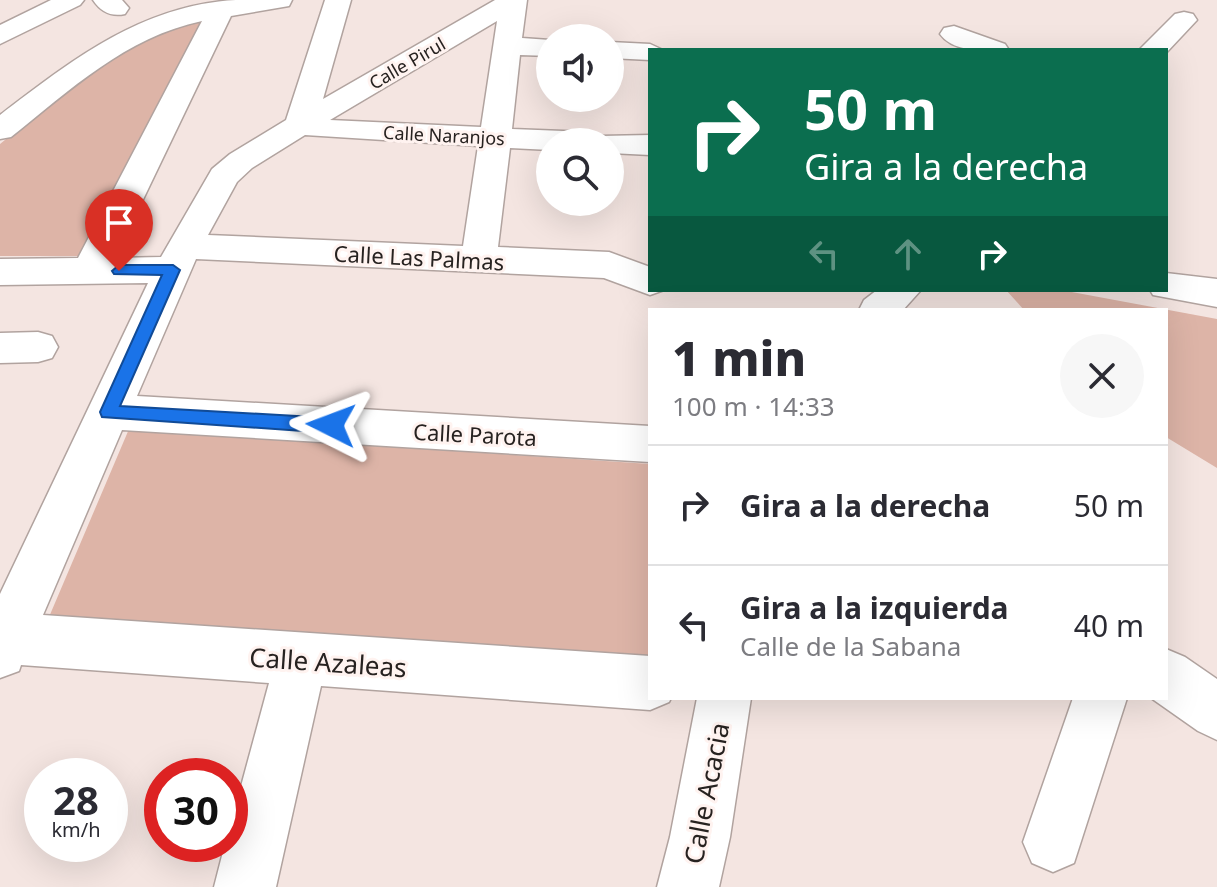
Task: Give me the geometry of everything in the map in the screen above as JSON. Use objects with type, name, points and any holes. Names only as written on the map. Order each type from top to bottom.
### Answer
[{"type":"street","points":[[0,36],[71,0]]},
{"type":"street","points":[[300,125],[338,0]]},
{"type":"street","points":[[479,259],[513,0]]},
{"type":"street","name":"Calle Pirul","points":[[3,645],[178,258],[224,176],[241,161],[300,125],[513,0]]},
{"type":"street","points":[[0,130],[88,62],[123,13],[221,10],[280,1]]},
{"type":"street","points":[[93,271],[98,253],[221,10]]},
{"type":"street","points":[[1155,48],[1184,20]]},
{"type":"street","points":[[954,34],[990,48]]},
{"type":"street","points":[[507,46],[536,47]]},
{"type":"street","points":[[624,51],[648,52]]},
{"type":"street","name":"Calle Naranjos","points":[[300,125],[321,129],[536,139]]},
{"type":"street","points":[[624,144],[648,145]]},
{"type":"street","name":"Calle Las Palmas","points":[[4,277],[93,271],[178,258],[479,259],[609,265],[648,281]]},
{"type":"street","points":[[1168,286],[1217,293]]},
{"type":"street","points":[[880,308],[900,292]]},
{"type":"street","name":"Calle Parota","points":[[108,412],[648,444]]},
{"type":"street","name":"Calle Azaleas","points":[[3,645],[301,660],[648,683]]},
{"type":"street","points":[[245,887],[301,660]]},
{"type":"street","points":[[1168,677],[1217,712]]},
{"type":"street","name":"Calle Acacia","points":[[688,887],[700,837],[724,700]]},
{"type":"street","points":[[1053,842],[1099,700]]},
{"type":"shaded area","points":[[210,19],[86,256],[0,256],[0,144],[99,64],[153,33]]},
{"type":"shaded area","points":[[1008,292],[1072,292],[1158,308],[1022,308]]},
{"type":"shaded area","points":[[1168,310],[1217,319],[1217,468],[1168,438]]},
{"type":"shaded area","points":[[129,429],[648,464],[648,660],[49,617]]},
{"type":"route","points":[[119,271],[173,270],[108,412],[331,425]]}]
